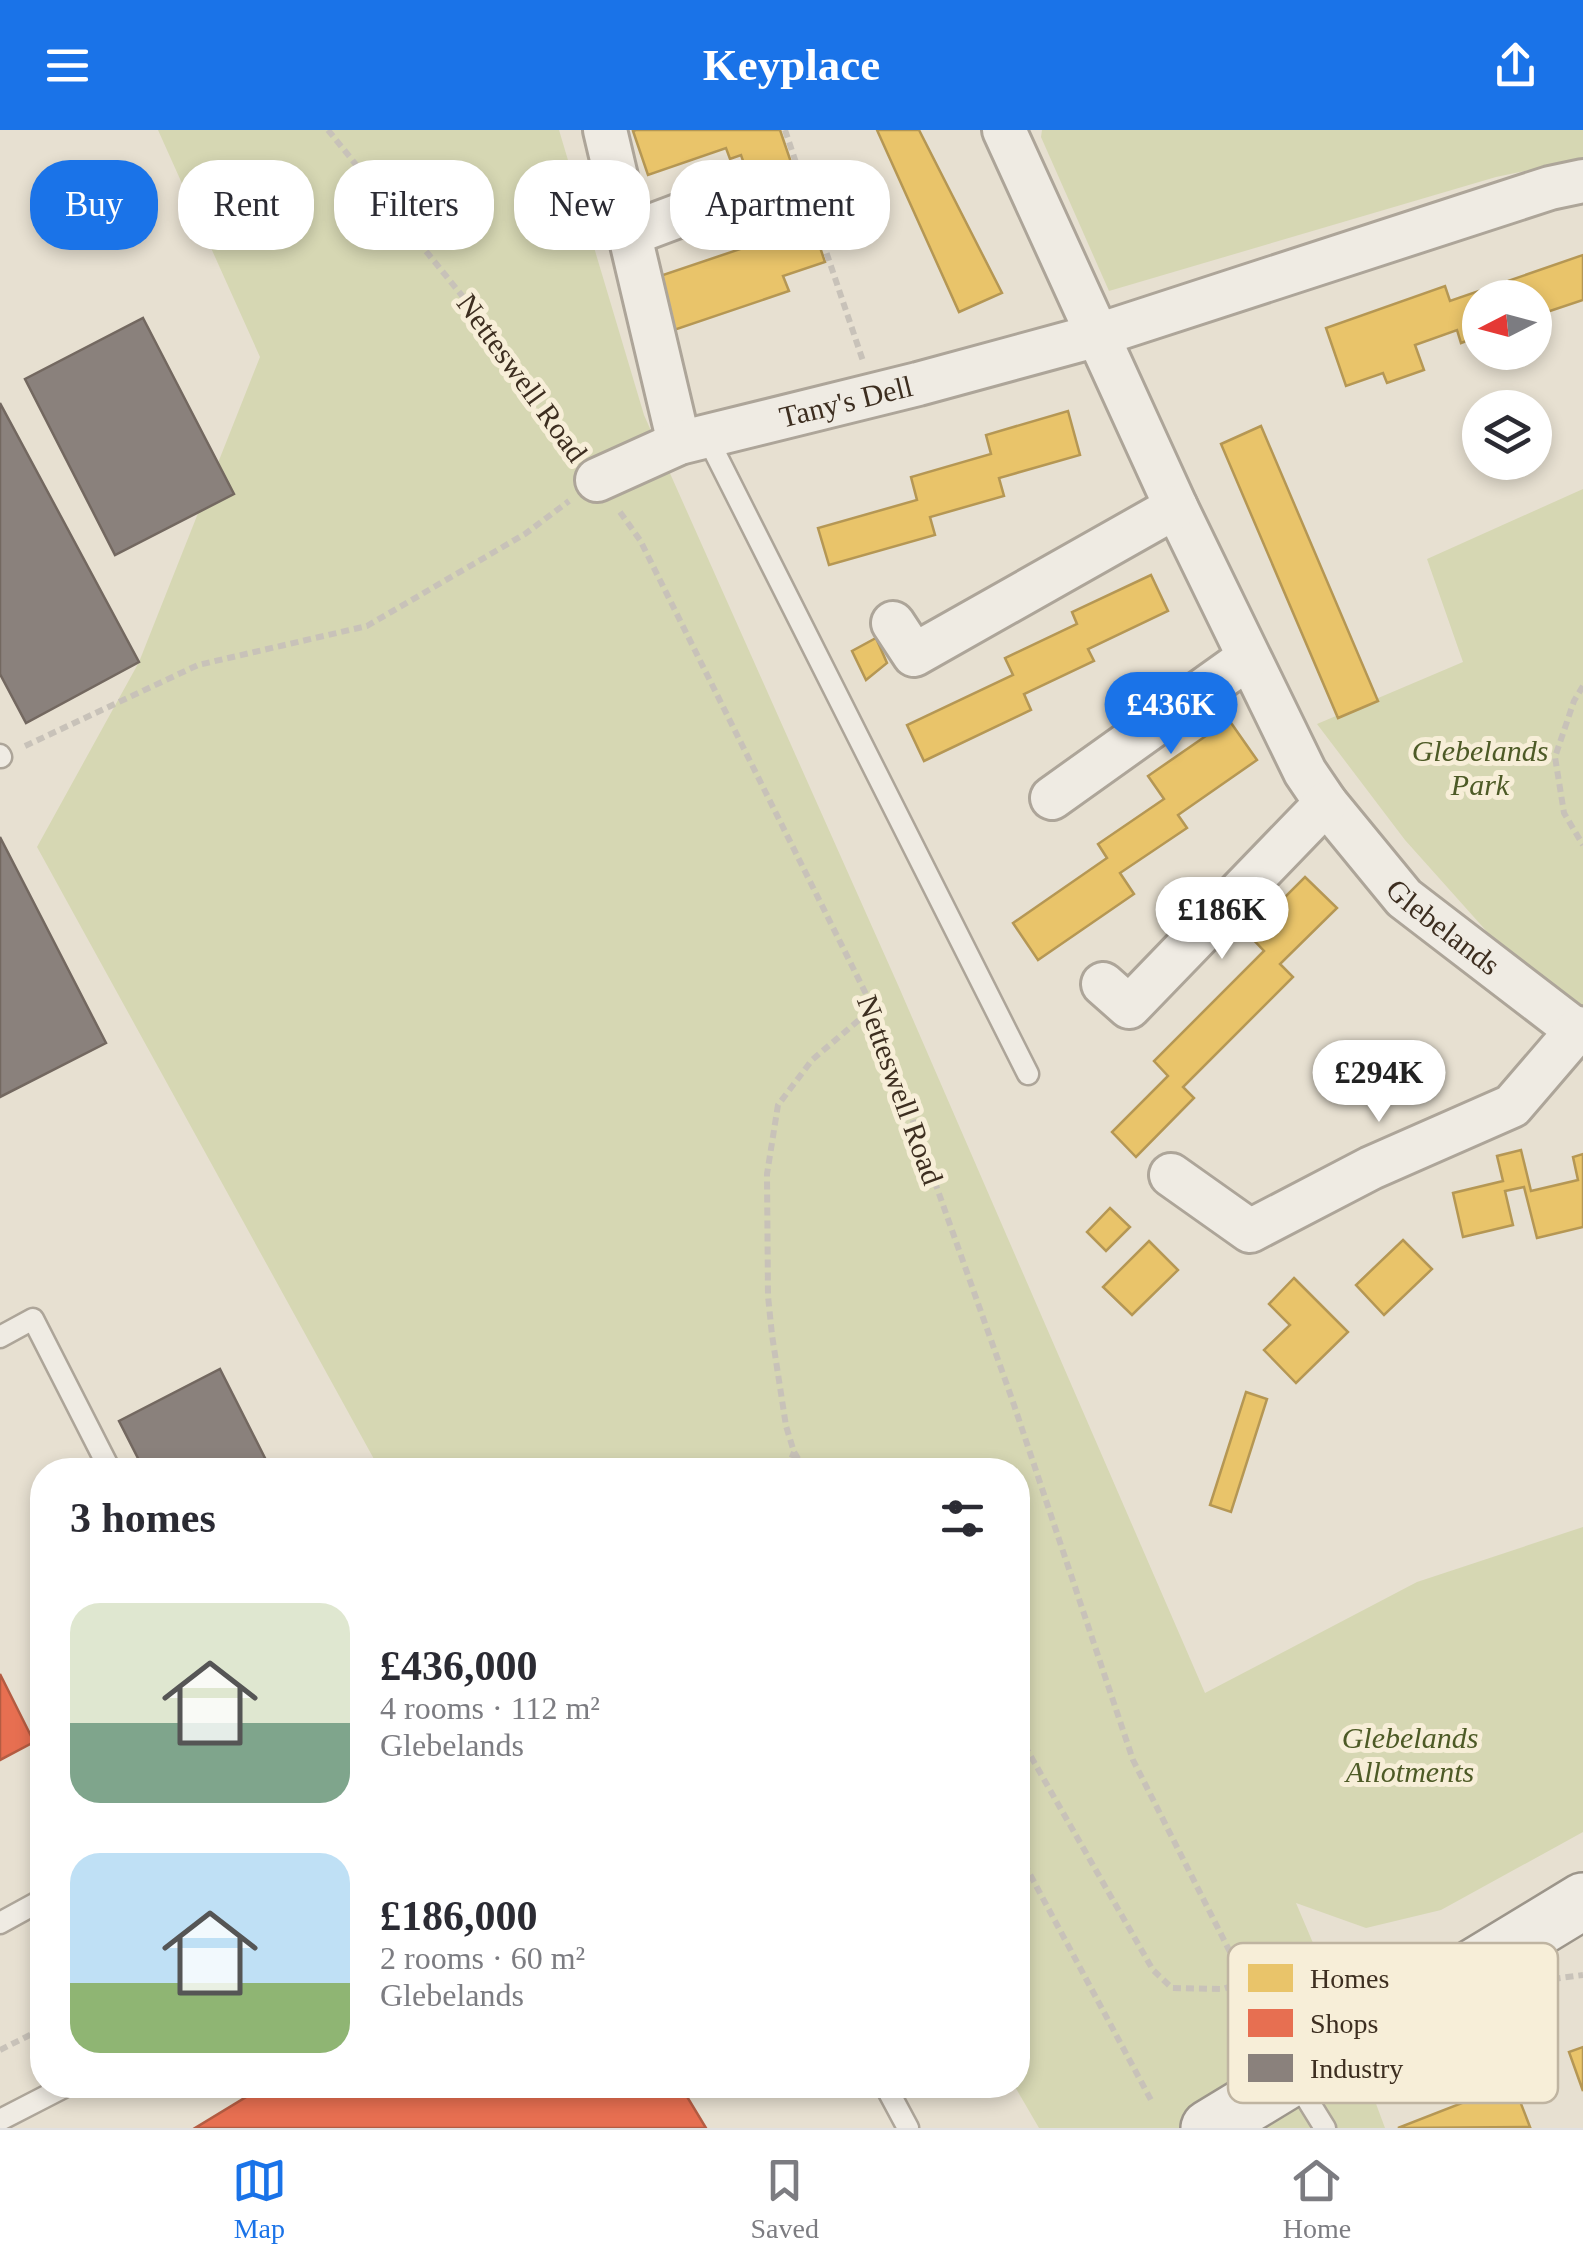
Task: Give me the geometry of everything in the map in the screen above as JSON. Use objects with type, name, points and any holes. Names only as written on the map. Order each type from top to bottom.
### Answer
[{"type":"street","points":[[605,130],[612,160]]},
{"type":"street","points":[[1004,130],[1098,335]]},
{"type":"street","name":"Tany's Dell","points":[[598,480],[693,440],[1098,335],[1550,188],[1583,181]]},
{"type":"street","points":[[635,250],[693,440]]},
{"type":"street","name":"Glebelands","points":[[1098,335],[1248,658],[1304,772],[1326,804],[1404,898],[1581,1029],[1512,1106],[1371,1168],[1250,1231],[1171,1175]]},
{"type":"street","points":[[893,623],[914,655],[1176,507]]},
{"type":"street","points":[[1052,798],[1248,658]]},
{"type":"street","points":[[1103,984],[1129,1007],[1326,804]]},
{"type":"street","points":[[1514,1943],[1583,1901]]},
{"type":"street","points":[[1208,2128],[1250,2103]]},
{"type":"lane","points":[[693,440],[1028,1074]]},
{"type":"lane","points":[[0,1337],[33,1319],[104,1458]]},
{"type":"lane","points":[[0,1922],[30,1906]]},
{"type":"lane","points":[[0,2120],[43,2098]]},
{"type":"lane","points":[[892,2098],[908,2128]]},
{"type":"lane","points":[[1309,2103],[1325,2128]]},
{"type":"path","name":"Netteswell Road","points":[[328,130],[472,308],[640,540],[873,1008],[1012,1399],[1133,1760],[1228,1946]]},
{"type":"path","points":[[785,130],[875,395]]},
{"type":"path","points":[[1,756],[198,665],[367,626],[525,534],[598,480]]},
{"type":"path","points":[[1583,686],[1555,756],[1564,812],[1583,845]]},
{"type":"path","points":[[798,1458],[786,1426],[768,1296],[767,1174],[778,1105],[812,1060],[873,1008]]},
{"type":"path","points":[[792,1458],[794,1452]]},
{"type":"path","points":[[1030,1755],[1153,1970],[1172,1988],[1228,1986]]},
{"type":"path","points":[[1030,1874],[1151,2100]]},
{"type":"path","points":[[0,2050],[30,2035]]},
{"type":"green space","name":"Glebelands Allotments","points":[[158,130],[559,130],[568,160],[514,160],[514,250],[595,250],[644,415],[898,985],[1205,1693],[1417,1582],[1583,1527],[1583,1832],[1441,1910],[1366,1928],[1296,1903],[1313,1943],[1228,1943],[1228,2103],[1376,2103],[1385,2128],[1039,2128],[1022,2098],[1030,2098],[1030,1458],[373,1458],[37,847],[139,662],[260,357],[212,250],[314,250],[314,160],[178,160],[178,175]]},
{"type":"green space","points":[[1042,130],[1583,130],[1583,159],[1496,177],[1109,291],[1041,137]]},
{"type":"green space","name":"Glebelands Park","points":[[1583,489],[1583,1017],[1515,963],[1405,840],[1317,724],[1463,662],[1427,559]]},
{"type":"building: Homes","points":[[780,130],[790,160],[743,160],[741,155],[730,159],[726,148],[691,160],[670,160],[670,167],[650,174],[650,160],[643,160],[633,131]]},
{"type":"building: Homes","points":[[877,130],[919,130],[1002,293],[959,312]]},
{"type":"building: Homes","points":[[737,250],[821,250],[825,262],[783,276],[789,291],[674,330],[657,277]]},
{"type":"building: Homes","points":[[1583,255],[1583,300],[1552,310],[1552,280],[1511,280]]},
{"type":"building: Homes","points":[[1445,286],[1450,301],[1462,297],[1462,343],[1457,330],[1415,345],[1424,370],[1387,383],[1383,373],[1346,386],[1326,328]]},
{"type":"building: Homes","points":[[1068,411],[1080,455],[999,478],[1004,496],[930,517],[935,535],[829,565],[818,528],[917,500],[911,477],[991,454],[986,435]]},
{"type":"building: Homes","points":[[1261,426],[1378,701],[1338,718],[1221,444]]},
{"type":"building: Homes","points":[[1151,575],[1168,611],[1088,649],[1094,661],[1024,694],[1031,710],[924,761],[907,725],[1013,675],[1005,658],[1077,624],[1072,612]]},
{"type":"building: Homes","points":[[876,638],[887,663],[866,680],[852,651]]},
{"type":"building: Homes","points":[[1229,720],[1257,760],[1178,815],[1187,828],[1120,873],[1134,894],[1038,960],[1013,923],[1107,858],[1098,844],[1164,799],[1148,776]]},
{"type":"building: Homes","points":[[1305,877],[1337,908],[1280,964],[1293,977],[1183,1087],[1194,1098],[1136,1157],[1112,1132],[1168,1076],[1154,1061],[1264,951],[1248,934]]},
{"type":"building: Homes","points":[[1521,1150],[1531,1191],[1578,1180],[1573,1157],[1583,1154],[1583,1227],[1537,1238],[1524,1187],[1505,1191],[1513,1225],[1463,1237],[1453,1193],[1503,1181],[1497,1156]]},
{"type":"building: Homes","points":[[1110,1208],[1130,1227],[1106,1251],[1087,1232]]},
{"type":"building: Homes","points":[[1403,1240],[1432,1269],[1384,1315],[1356,1285]]},
{"type":"building: Homes","points":[[1149,1241],[1178,1270],[1132,1315],[1103,1287]]},
{"type":"building: Homes","points":[[1294,1278],[1348,1332],[1296,1383],[1264,1350],[1290,1325],[1269,1304]]},
{"type":"building: Homes","points":[[1246,1392],[1267,1399],[1231,1512],[1210,1505]]},
{"type":"building: Homes","points":[[1583,2047],[1583,2091],[1569,2052]]},
{"type":"building: Homes","points":[[1462,2103],[1521,2103],[1530,2127],[1398,2128]]},
{"type":"building: Shops","points":[[0,1674],[30,1734],[30,1744],[0,1760]]},
{"type":"building: Shops","points":[[245,2098],[688,2098],[706,2128],[195,2128]]},
{"type":"building: Industry","points":[[143,318],[234,494],[115,555],[25,379]]},
{"type":"building: Industry","points":[[0,403],[139,662],[26,723],[0,674]]},
{"type":"building: Industry","points":[[0,837],[106,1043],[0,1097]]},
{"type":"building: Industry","points":[[220,1369],[265,1458],[138,1458],[119,1421]]}]
